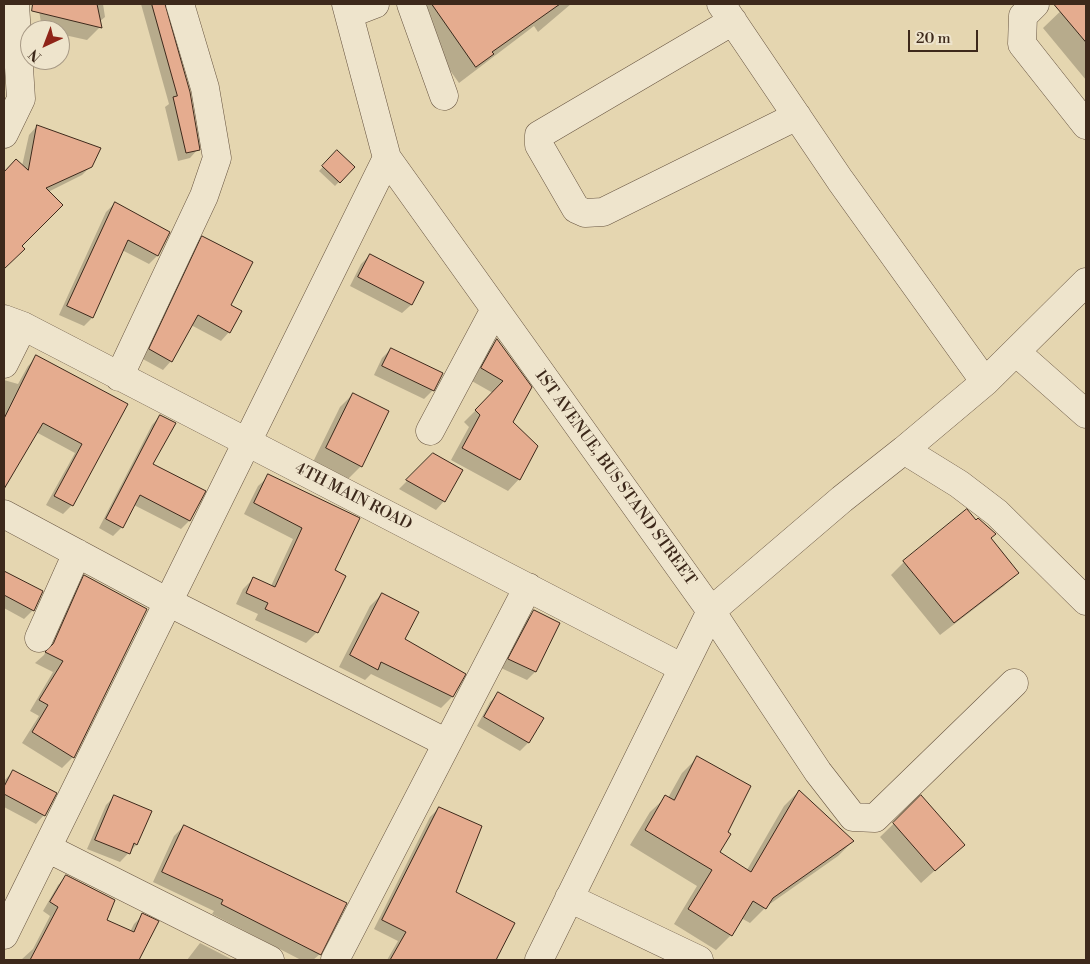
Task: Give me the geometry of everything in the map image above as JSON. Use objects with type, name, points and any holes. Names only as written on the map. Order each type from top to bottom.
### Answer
[{"type":"street","points":[[4,134],[21,99],[15,4]]},
{"type":"street","points":[[119,376],[204,196],[217,158],[205,88],[180,4]]},
{"type":"street","points":[[348,9],[375,4]]},
{"type":"street","points":[[411,4],[444,96]]},
{"type":"street","points":[[1035,4],[1023,16],[1022,44],[1086,125]]},
{"type":"street","name":"1ST AVENUE, BUS STAND STREET","points":[[348,9],[387,158],[710,611],[818,772],[853,817],[875,818],[1014,683]]},
{"type":"street","points":[[797,116],[603,212],[585,213],[576,208],[539,144],[539,135],[727,12],[797,116],[840,180],[985,382]]},
{"type":"street","points":[[4,936],[387,158]]},
{"type":"street","points":[[539,960],[710,611],[842,499],[985,382],[1086,282]]},
{"type":"street","points":[[430,431],[495,309]]},
{"type":"street","points":[[4,364],[13,323]]},
{"type":"street","name":"4TH MAIN ROAD","points":[[13,323],[683,668]]},
{"type":"street","points":[[1016,352],[1086,414]]},
{"type":"street","points":[[904,450],[959,484],[997,513],[1086,601]]},
{"type":"street","points":[[4,514],[168,602],[447,743]]},
{"type":"street","points":[[39,638],[77,553]]},
{"type":"street","points":[[334,960],[528,588]]},
{"type":"street","points":[[47,848],[270,960]]},
{"type":"street","points":[[570,898],[699,960]]},
{"type":"building","points":[[33,4],[97,4],[102,28],[70,20],[32,11]]},
{"type":"building","points":[[152,4],[165,4],[190,92],[200,150],[186,153],[173,97],[177,96]]},
{"type":"building","points":[[432,4],[560,4],[492,52],[494,54],[476,67]]},
{"type":"building","points":[[1054,4],[1086,4],[1086,42]]},
{"type":"building","points":[[37,125],[101,148],[92,167],[46,188],[63,205],[22,246],[25,249],[4,269],[4,172],[16,159],[28,170]]},
{"type":"building","points":[[337,150],[355,167],[340,183],[322,166]]},
{"type":"building","points":[[115,202],[170,232],[158,256],[128,240],[93,318],[67,306]]},
{"type":"building","points":[[202,236],[253,262],[231,305],[242,311],[230,333],[198,315],[172,362],[149,349]]},
{"type":"building","points":[[370,254],[424,282],[412,305],[358,277]]},
{"type":"building","points":[[497,339],[532,387],[513,422],[538,446],[520,480],[462,448],[480,415],[475,410],[503,381],[481,368]]},
{"type":"building","points":[[391,348],[443,373],[434,391],[382,366]]},
{"type":"building","points":[[36,355],[128,404],[73,506],[54,496],[82,444],[43,423],[4,489],[4,419]]},
{"type":"building","points":[[353,393],[389,411],[362,467],[326,448]]},
{"type":"building","points":[[160,415],[176,423],[153,464],[206,491],[190,521],[140,495],[123,528],[106,519]]},
{"type":"building","points":[[433,453],[463,470],[445,502],[406,480]]},
{"type":"building","points":[[268,474],[360,518],[335,570],[346,576],[318,633],[265,609],[268,603],[246,593],[253,577],[275,587],[302,528],[254,503]]},
{"type":"building","points":[[967,509],[976,520],[978,518],[996,534],[991,538],[1019,573],[954,623],[903,561]]},
{"type":"building","points":[[4,571],[43,591],[34,611],[4,595]]},
{"type":"building","points":[[84,575],[147,609],[74,758],[32,732],[48,705],[39,700],[63,661],[45,652],[53,644]]},
{"type":"building","points":[[382,593],[419,612],[405,639],[466,674],[453,697],[381,662],[378,670],[350,655]]},
{"type":"building","points":[[534,610],[560,623],[536,672],[508,659]]},
{"type":"building","points":[[498,692],[544,718],[529,743],[484,717]]},
{"type":"building","points":[[697,756],[751,786],[728,832],[731,834],[720,852],[751,872],[799,790],[854,841],[773,898],[766,909],[753,901],[732,936],[688,909],[712,870],[645,830],[665,795],[674,800]]},
{"type":"building","points":[[13,770],[57,793],[45,816],[4,794],[4,787]]},
{"type":"building","points":[[114,795],[152,811],[137,845],[134,843],[130,854],[95,840]]},
{"type":"building","points":[[921,795],[965,845],[935,871],[893,823]]},
{"type":"building","points":[[439,807],[482,826],[456,892],[515,923],[496,960],[390,960],[406,932],[382,920]]},
{"type":"building","points":[[184,825],[347,903],[321,955],[221,904],[223,900],[162,872]]},
{"type":"building","points":[[66,875],[115,900],[107,920],[134,932],[142,913],[159,921],[139,960],[30,960],[58,907],[50,902]]}]
